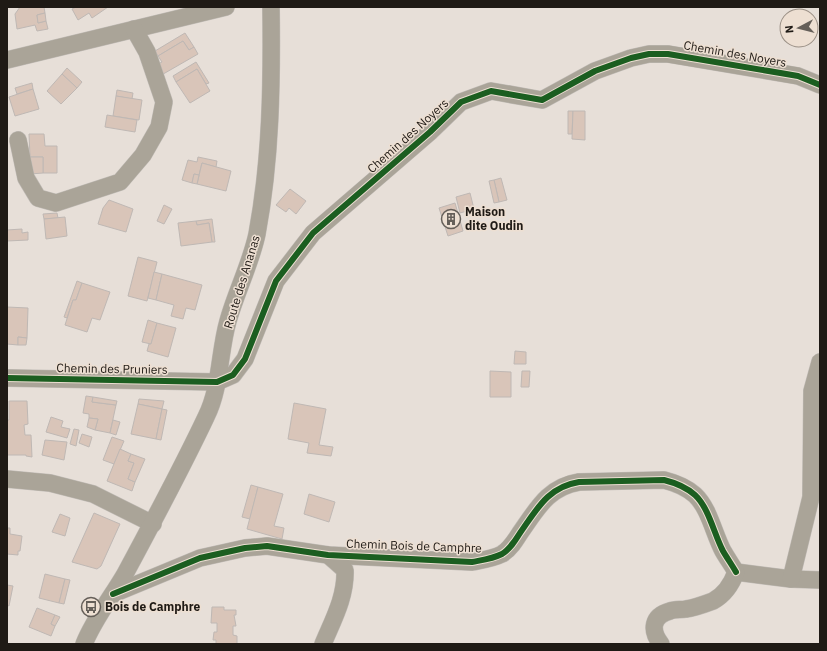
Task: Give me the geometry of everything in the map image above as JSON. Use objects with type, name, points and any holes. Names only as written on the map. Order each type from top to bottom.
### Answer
[{"type":"street","points":[[7,60],[226,7]]},
{"type":"street","name":"Route des Ananas","points":[[84,644],[91,626],[113,594],[153,524],[208,415],[217,382],[227,322],[257,236],[268,160],[272,88],[271,7]]},
{"type":"street","points":[[18,140],[26,178],[38,198],[56,203],[120,182],[142,155],[159,127],[164,102],[147,52],[134,29]]},
{"type":"street","name":"Chemin des Noyers","points":[[217,382],[233,375],[245,360],[276,281],[313,233],[430,132],[462,102],[491,91],[542,100],[596,71],[631,58],[649,54],[668,54],[798,76],[820,85]]},
{"type":"street","points":[[791,579],[811,497],[812,391],[820,362]]},
{"type":"street","name":"Chemin des Pruniers","points":[[7,378],[217,382]]},
{"type":"street","points":[[7,478],[50,483],[93,494],[153,524]]},
{"type":"street","name":"Chemin Bois de Camphre","points":[[113,594],[200,558],[245,548],[267,546],[328,555],[472,562],[488,559],[502,553],[513,544],[546,499],[555,490],[566,484],[579,482],[664,480],[677,483],[696,496],[723,551],[736,572]]},
{"type":"street","points":[[323,644],[344,595],[345,583],[345,570],[328,555]]},
{"type":"street","points":[[661,644],[653,630],[654,623],[660,615],[671,610],[686,609],[713,600],[729,585],[736,572],[791,579],[820,580]]},
{"type":"building","points":[[20,7],[44,7],[45,13],[37,15],[38,23],[46,21],[48,29],[37,31],[35,25],[17,29],[15,14]]},
{"type":"building","points":[[76,7],[108,7],[92,18],[89,13],[78,20],[72,9]]},
{"type":"building","points":[[45,13],[46,21],[38,23],[37,15]]},
{"type":"building","points":[[185,33],[194,47],[189,50],[183,41],[158,56],[155,51]]},
{"type":"building","points":[[183,41],[189,50],[194,47],[198,54],[158,77],[152,67],[162,62],[158,56]]},
{"type":"building","points":[[196,62],[209,83],[206,84],[197,69],[176,82],[173,76]]},
{"type":"building","points":[[67,68],[82,82],[77,88],[62,74]]},
{"type":"building","points":[[197,69],[210,91],[190,103],[176,82]]},
{"type":"building","points":[[62,74],[77,88],[61,104],[47,91]]},
{"type":"building","points":[[32,83],[33,89],[17,94],[15,88]]},
{"type":"building","points":[[33,89],[39,109],[15,116],[9,97]]},
{"type":"building","points":[[117,90],[133,93],[132,99],[116,96]]},
{"type":"building","points":[[116,96],[142,100],[139,120],[113,116]]},
{"type":"building","points":[[568,111],[573,111],[572,134],[568,134]]},
{"type":"building","points":[[573,111],[585,111],[585,140],[572,139]]},
{"type":"building","points":[[107,115],[137,120],[135,132],[105,127]]},
{"type":"building","points":[[29,134],[44,134],[45,146],[57,146],[57,173],[43,173],[43,157],[30,157]]},
{"type":"building","points":[[30,157],[43,157],[43,173],[30,174]]},
{"type":"building","points":[[198,157],[217,161],[216,167],[202,163],[199,175],[194,174],[192,183],[182,180],[188,160],[197,162]]},
{"type":"building","points":[[202,163],[231,171],[226,191],[197,184]]},
{"type":"building","points":[[194,174],[199,175],[197,184],[192,183]]},
{"type":"building","points":[[501,178],[507,200],[499,202],[494,180]]},
{"type":"building","points":[[494,180],[499,202],[494,203],[489,181]]},
{"type":"building","points":[[290,189],[306,201],[296,214],[289,208],[286,212],[276,205]]},
{"type":"building","points":[[470,193],[474,209],[460,213],[456,197]]},
{"type":"building","points":[[109,200],[133,209],[126,232],[98,224],[103,208]]},
{"type":"building","name":"Maison dite Oudin","points":[[455,203],[463,231],[448,236],[439,208]]},
{"type":"building","points":[[164,205],[172,209],[164,224],[157,221]]},
{"type":"building","points":[[57,213],[58,218],[44,219],[43,214]]},
{"type":"building","points":[[65,217],[67,236],[46,239],[44,219]]},
{"type":"building","points":[[212,219],[215,242],[212,242],[209,223],[197,225],[196,221]]},
{"type":"building","points":[[196,221],[197,225],[209,223],[212,242],[181,246],[178,223]]},
{"type":"building","points":[[22,229],[22,233],[28,232],[28,240],[7,241],[7,230]]},
{"type":"building","points":[[138,257],[157,262],[147,301],[128,296]]},
{"type":"building","points":[[154,272],[162,274],[156,300],[148,298]]},
{"type":"building","points":[[162,274],[202,285],[195,310],[186,308],[183,319],[171,316],[174,305],[156,300]]},
{"type":"building","points":[[77,281],[82,283],[76,300],[73,300],[67,318],[64,317]]},
{"type":"building","points":[[82,283],[110,292],[100,320],[92,318],[87,332],[65,325],[73,300],[76,300]]},
{"type":"building","points":[[7,307],[28,308],[27,338],[18,337],[18,345],[7,344]]},
{"type":"building","points":[[148,320],[157,323],[151,344],[142,342]]},
{"type":"building","points":[[157,323],[176,328],[168,357],[147,351],[149,344],[151,344]]},
{"type":"building","points":[[18,337],[27,338],[26,345],[18,345]]},
{"type":"building","points":[[515,351],[526,352],[526,364],[514,364]]},
{"type":"building","points":[[490,371],[511,372],[511,397],[490,397]]},
{"type":"building","points":[[522,371],[530,371],[529,387],[521,387]]},
{"type":"building","points":[[86,396],[93,397],[92,402],[116,405],[110,433],[95,430],[98,419],[89,418],[89,414],[83,413]]},
{"type":"building","points":[[93,397],[117,401],[116,405],[92,402]]},
{"type":"building","points":[[139,399],[164,401],[162,409],[138,404]]},
{"type":"building","points":[[9,401],[27,401],[28,424],[24,425],[25,435],[31,435],[32,457],[26,455],[7,455],[7,420],[9,420]]},
{"type":"building","points":[[294,403],[326,409],[319,445],[333,447],[331,456],[307,453],[309,443],[288,439]]},
{"type":"building","points":[[138,404],[162,409],[156,439],[131,434]]},
{"type":"building","points":[[162,409],[167,410],[161,440],[156,439]]},
{"type":"building","points":[[51,417],[63,421],[61,427],[70,429],[67,438],[46,432]]},
{"type":"building","points":[[89,418],[98,419],[95,430],[87,427]]},
{"type":"building","points":[[113,420],[120,422],[116,435],[110,433]]},
{"type":"building","points":[[74,429],[79,430],[76,446],[70,444]]},
{"type":"building","points":[[82,434],[92,437],[89,447],[79,443]]},
{"type":"building","points":[[112,437],[124,441],[114,464],[103,460]]},
{"type":"building","points":[[45,440],[67,442],[64,460],[42,455]]},
{"type":"building","points":[[120,449],[131,454],[128,461],[134,463],[128,479],[135,482],[132,491],[107,481]]},
{"type":"building","points":[[131,454],[145,459],[135,482],[128,479],[134,463],[128,461]]},
{"type":"building","points":[[251,485],[258,487],[250,519],[242,517]]},
{"type":"building","points":[[258,487],[283,494],[274,526],[284,528],[282,539],[247,529]]},
{"type":"building","points":[[309,494],[335,502],[329,522],[304,514]]},
{"type":"building","points":[[94,513],[120,524],[101,566],[97,569],[72,562]]},
{"type":"building","points":[[60,514],[70,518],[65,536],[52,532]]},
{"type":"building","points":[[7,528],[10,528],[10,534],[22,536],[18,555],[7,554]]},
{"type":"building","points":[[45,574],[65,579],[59,603],[39,598]]},
{"type":"building","points":[[65,579],[70,580],[64,604],[59,603]]},
{"type":"building","points":[[7,585],[13,586],[9,606],[7,605]]},
{"type":"building","points":[[212,607],[224,607],[224,610],[236,610],[236,615],[234,615],[236,626],[233,626],[233,635],[237,636],[237,644],[216,644],[216,640],[213,640],[214,632],[217,632],[217,623],[211,623]]},
{"type":"building","points":[[37,608],[55,615],[51,624],[55,626],[51,636],[29,627]]},
{"type":"building","points":[[55,615],[60,617],[55,626],[51,624]]},
{"type":"cycle path","points":[[7,378],[217,382],[233,375],[245,359],[276,281],[313,233],[430,132],[461,102],[491,91],[542,100],[595,71],[631,58],[649,54],[668,54],[798,76],[820,85]]},
{"type":"cycle path","points":[[113,594],[200,558],[245,548],[267,546],[328,555],[472,562],[487,559],[502,554],[507,550],[544,500],[551,494],[568,485],[579,482],[664,480],[677,484],[692,492],[700,500],[708,514],[723,551],[736,572]]},
{"type":"place","name":"Maison dite Oudin","points":[[451,219]]},
{"type":"place","name":"Bois de Camphre","points":[[91,607]]}]
